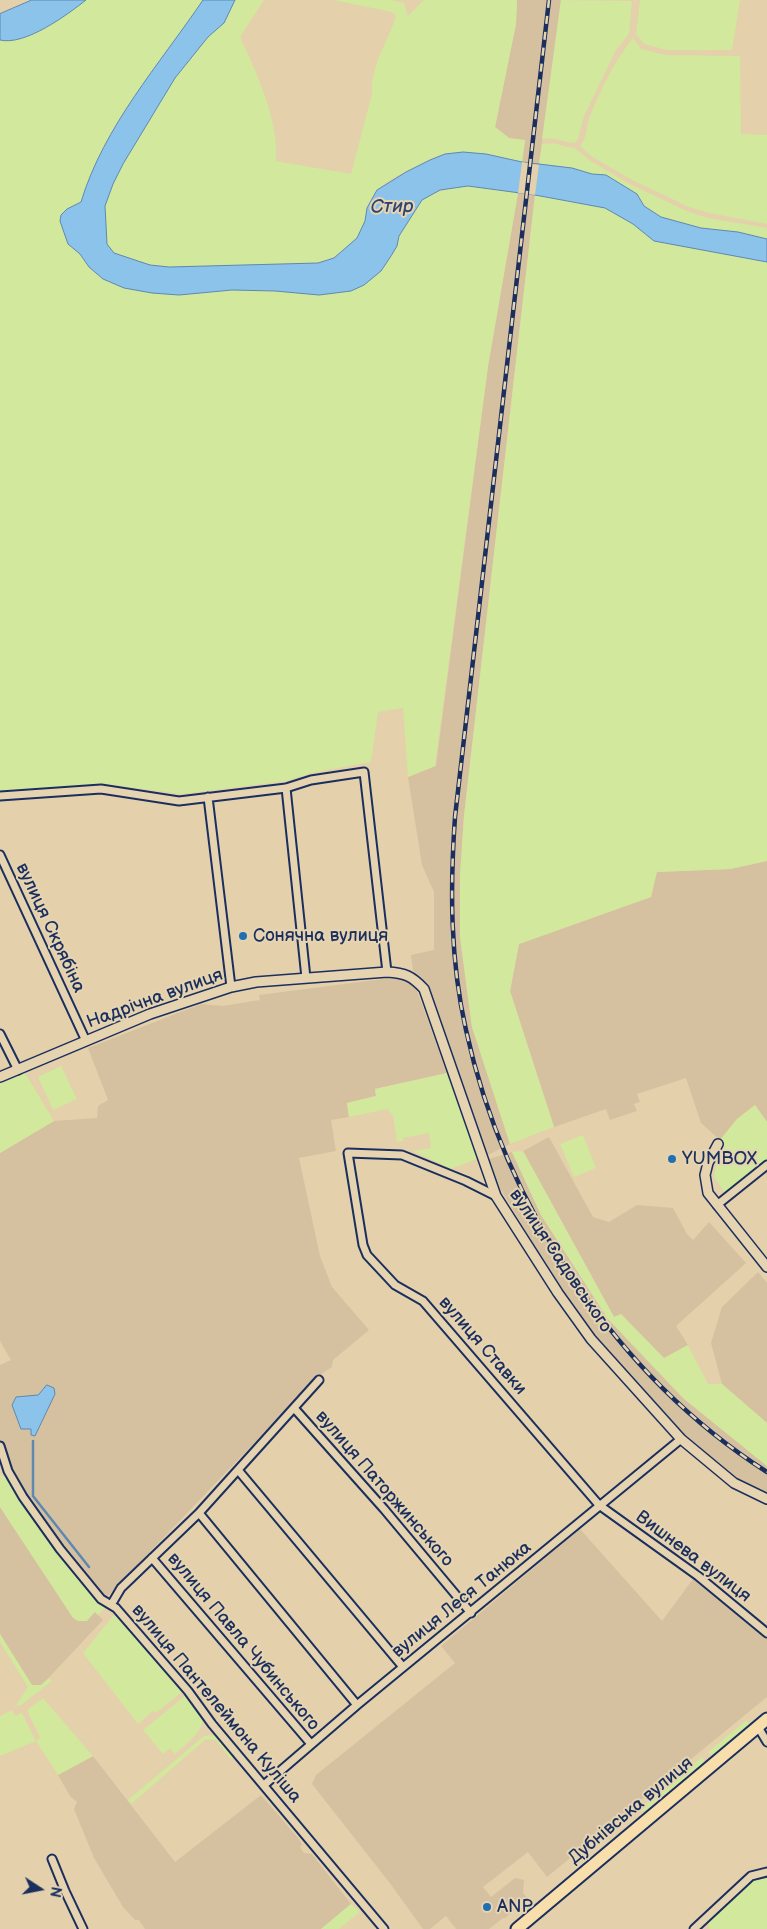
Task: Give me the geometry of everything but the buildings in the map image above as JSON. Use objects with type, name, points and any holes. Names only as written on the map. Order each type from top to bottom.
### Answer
[{"type":"main road","name":"Дубнівська вулиця","points":[[517,1929],[762,1723]]},
{"type":"street","points":[[0,796],[101,789],[179,801],[286,788],[311,780],[364,772],[387,972]]},
{"type":"street","points":[[286,788],[306,978]]},
{"type":"street","points":[[208,797],[232,987]]},
{"type":"street","name":"вулиця Скрябіна","points":[[0,855],[86,1041]]},
{"type":"street","name":"Надрічна вулиця","points":[[0,1077],[150,1014],[232,987],[256,982],[387,972],[402,973],[416,979]]},
{"type":"street","name":"вулиця Садовського","points":[[416,979],[424,990],[496,1196],[558,1293],[591,1340],[681,1439],[734,1483],[767,1499]]},
{"type":"street","points":[[0,1034],[18,1070]]},
{"type":"street","points":[[718,1144],[705,1175],[708,1194],[767,1267]]},
{"type":"street","name":"вулиця Ставки","points":[[496,1196],[466,1181],[402,1156],[348,1153],[363,1245],[367,1255],[395,1285],[423,1301],[599,1505]]},
{"type":"street","points":[[717,1205],[767,1165]]},
{"type":"street","points":[[110,1605],[120,1588],[198,1512],[319,1380]]},
{"type":"street","name":"вулиця Паторжинського","points":[[294,1408],[384,1509],[471,1613]]},
{"type":"street","name":"вулиця Леся Танюка","points":[[264,1785],[357,1705],[681,1439]]},
{"type":"street","name":"вулиця Пантелеймона Куліша","points":[[0,1446],[8,1471],[23,1497],[66,1556],[101,1599],[116,1608],[188,1691],[212,1724],[384,1929]]},
{"type":"street","points":[[238,1470],[403,1667]]},
{"type":"street","name":"Вишнева вулиця","points":[[599,1505],[698,1576],[767,1633]]},
{"type":"street","points":[[198,1512],[357,1705]]},
{"type":"street","name":"вулиця Павла Чубинського","points":[[152,1558],[311,1744]]},
{"type":"street","points":[[762,1723],[767,1742]]},
{"type":"street","points":[[52,1859],[83,1929]]},
{"type":"street","points":[[694,1929],[704,1925],[751,1876],[767,1872]]},
{"type":"shaded area","points":[[517,0],[561,0],[539,165],[522,162],[525,141],[509,138],[495,127],[516,24]]},
{"type":"shaded area","points":[[518,193],[535,195],[464,816],[460,876],[460,937],[472,1027],[510,1144],[488,1155],[429,988],[421,977],[413,971],[411,955],[434,950],[434,892],[422,865],[408,777],[436,766],[488,366]]},
{"type":"shaded area","points":[[767,861],[767,1122],[755,1105],[737,1119],[720,1140],[701,1123],[686,1078],[637,1094],[640,1102],[634,1104],[637,1111],[610,1120],[606,1109],[554,1127],[510,991],[519,944],[651,897],[656,872],[730,869]]},
{"type":"shaded area","points":[[383,979],[402,979],[416,988],[447,1073],[375,1089],[376,1096],[347,1103],[349,1117],[331,1120],[336,1151],[299,1158],[320,1256],[332,1287],[369,1330],[333,1360],[332,1367],[318,1376],[105,1599],[62,1548],[25,1496],[10,1470],[0,1440],[0,1365],[11,1360],[0,1341],[0,1153],[54,1121],[97,1118],[98,1106],[108,1100],[88,1048],[201,1004],[223,1006],[260,1000],[259,995]]},
{"type":"shaded area","points":[[549,1137],[593,1217],[609,1222],[637,1205],[673,1208],[687,1234],[693,1240],[709,1222],[746,1263],[676,1326],[688,1345],[664,1359],[621,1314],[614,1317],[523,1151]]},
{"type":"shaded area","points":[[512,1152],[541,1215],[608,1319],[683,1398],[767,1466],[767,1494],[737,1479],[684,1436],[595,1337],[561,1290],[500,1188],[489,1159]]},
{"type":"shaded area","points":[[758,1272],[767,1283],[767,1423],[722,1384],[711,1343],[722,1307]]},
{"type":"shaded area","points":[[0,1507],[73,1617],[95,1612],[103,1620],[41,1686],[32,1685],[0,1634]]},
{"type":"shaded area","points":[[580,1529],[662,1621],[693,1579],[767,1639],[767,1697],[547,1877],[528,1852],[483,1887],[491,1897],[515,1878],[524,1880],[523,1893],[528,1898],[489,1929],[456,1929],[446,1916],[430,1929],[423,1929],[389,1882],[312,1784],[316,1775],[455,1663],[441,1646]]},
{"type":"shaded area","points":[[93,1756],[175,1862],[261,1795],[299,1839],[302,1845],[300,1847],[304,1853],[312,1854],[351,1904],[321,1929],[145,1929],[139,1920],[135,1920],[123,1907],[94,1858],[74,1809],[77,1802],[70,1796],[58,1775]]},
{"type":"green space","points":[[86,0],[203,0],[151,72],[118,122],[91,174],[81,202],[67,209],[68,244],[80,254],[89,267],[124,288],[179,295],[232,290],[319,295],[381,271],[397,246],[399,236],[407,223],[422,200],[428,196],[450,188],[468,186],[518,193],[488,366],[435,766],[408,777],[403,708],[378,712],[371,762],[311,773],[286,781],[182,794],[105,784],[0,791],[0,40],[10,41],[33,34],[57,21]]},
{"type":"green space","points":[[235,0],[264,0],[240,37],[266,98],[274,130],[276,161],[351,174],[372,94],[374,74],[396,16],[392,12],[333,0],[391,0],[404,3],[408,16],[424,0],[517,0],[516,24],[495,127],[509,138],[525,140],[522,162],[465,152],[446,154],[428,160],[398,175],[381,187],[375,193],[369,205],[362,229],[352,243],[334,257],[318,263],[169,267],[150,265],[114,253],[107,244],[105,206],[113,184],[175,78],[208,37],[224,23]]},
{"type":"green space","points":[[561,0],[632,1],[629,34],[616,50],[584,116],[578,139],[575,143],[542,139]]},
{"type":"green space","points":[[640,0],[740,0],[732,50],[667,50],[644,44],[636,34]]},
{"type":"green space","points":[[633,38],[641,49],[666,55],[740,56],[741,134],[767,135],[767,224],[709,213],[689,207],[632,180],[591,156],[580,146],[584,140],[590,116],[604,85],[614,65]]},
{"type":"green space","points":[[554,143],[575,148],[589,160],[630,184],[687,211],[708,218],[767,228],[767,239],[738,232],[701,228],[661,217],[644,206],[637,194],[606,175],[592,174],[572,168],[539,165],[542,144]]},
{"type":"green space","points":[[535,195],[605,208],[633,224],[654,241],[767,262],[767,861],[730,869],[657,872],[651,897],[519,944],[510,991],[554,1127],[510,1144],[472,1027],[460,937],[460,876],[464,816]]},
{"type":"green space","points":[[61,1066],[77,1099],[53,1110],[38,1077]]},
{"type":"green space","points":[[25,1073],[54,1121],[0,1153],[0,1083]]},
{"type":"green space","points":[[447,1073],[479,1158],[451,1169],[413,1151],[431,1148],[429,1133],[403,1138],[404,1141],[397,1142],[393,1115],[387,1109],[349,1117],[347,1103],[376,1096],[375,1089]]},
{"type":"green space","points":[[755,1105],[767,1122],[767,1159],[725,1193],[714,1177],[717,1162],[725,1146],[720,1140],[737,1119]]},
{"type":"green space","points":[[583,1135],[596,1168],[574,1177],[560,1144]]},
{"type":"green space","points":[[523,1151],[614,1317],[621,1314],[664,1358],[688,1345],[708,1384],[722,1384],[767,1423],[767,1466],[683,1398],[608,1319],[541,1215],[512,1152]]},
{"type":"green space","points":[[0,1475],[9,1478],[105,1608],[98,1615],[95,1612],[87,1621],[78,1621],[73,1618],[0,1507]]},
{"type":"green space","points":[[113,1616],[117,1616],[182,1692],[156,1713],[153,1711],[138,1724],[83,1653]]},
{"type":"green space","points":[[0,1634],[32,1685],[41,1685],[49,1678],[52,1681],[21,1705],[16,1705],[28,1687],[0,1642]]},
{"type":"green space","points":[[185,1696],[201,1715],[201,1726],[194,1737],[175,1754],[170,1748],[163,1754],[143,1730]]},
{"type":"green space","points":[[43,1698],[93,1756],[58,1775],[36,1741],[40,1738],[27,1710]]},
{"type":"green space","points":[[12,1710],[15,1716],[22,1713],[36,1741],[0,1756],[0,1716]]},
{"type":"green space","points":[[747,1720],[749,1725],[712,1756],[708,1752]]},
{"type":"green space","points":[[204,1736],[220,1737],[235,1755],[231,1759],[216,1740],[206,1739],[131,1804],[128,1800]]},
{"type":"green space","points":[[702,1757],[705,1762],[645,1811],[638,1810]]},
{"type":"green space","points":[[767,1876],[767,1929],[710,1929],[708,1921],[751,1879]]},
{"type":"green space","points":[[351,1904],[360,1912],[339,1929],[321,1929]]},
{"type":"water","points":[[32,0],[86,0],[57,21],[33,34],[10,41],[0,40],[0,14]]},
{"type":"water","name":"Стир","points":[[203,0],[235,0],[224,23],[208,37],[175,78],[113,184],[105,206],[107,244],[114,253],[150,265],[169,267],[318,263],[334,258],[357,238],[365,221],[367,208],[377,190],[430,160],[445,154],[463,152],[486,154],[522,162],[572,168],[592,174],[606,175],[637,194],[644,206],[661,217],[701,228],[738,232],[767,239],[767,262],[654,241],[633,224],[605,208],[535,195],[468,186],[440,190],[422,200],[399,236],[397,246],[381,271],[364,285],[351,291],[319,295],[232,290],[179,295],[124,288],[103,279],[68,244],[60,221],[61,215],[67,209],[81,202],[91,174],[118,122],[151,72]]},
{"type":"water","points":[[47,1385],[54,1388],[55,1394],[35,1436],[31,1435],[31,1429],[21,1429],[12,1405],[16,1397],[38,1395]]},
{"type":"pier","points":[[522,162],[539,165],[535,195],[518,193]]},
{"type":"waterway","points":[[33,1441],[33,1496],[89,1567]]},
{"type":"railway","points":[[549,0],[455,817],[452,897],[457,977],[466,1030],[484,1095],[508,1159],[538,1221],[574,1280],[615,1336],[662,1387],[712,1433],[767,1472]]},
{"type":"place","name":"Сонячна вулиця","points":[[243,936]]},
{"type":"place","name":"YUMBOX","points":[[672,1159]]},
{"type":"place","name":"ANP","points":[[487,1907]]}]
